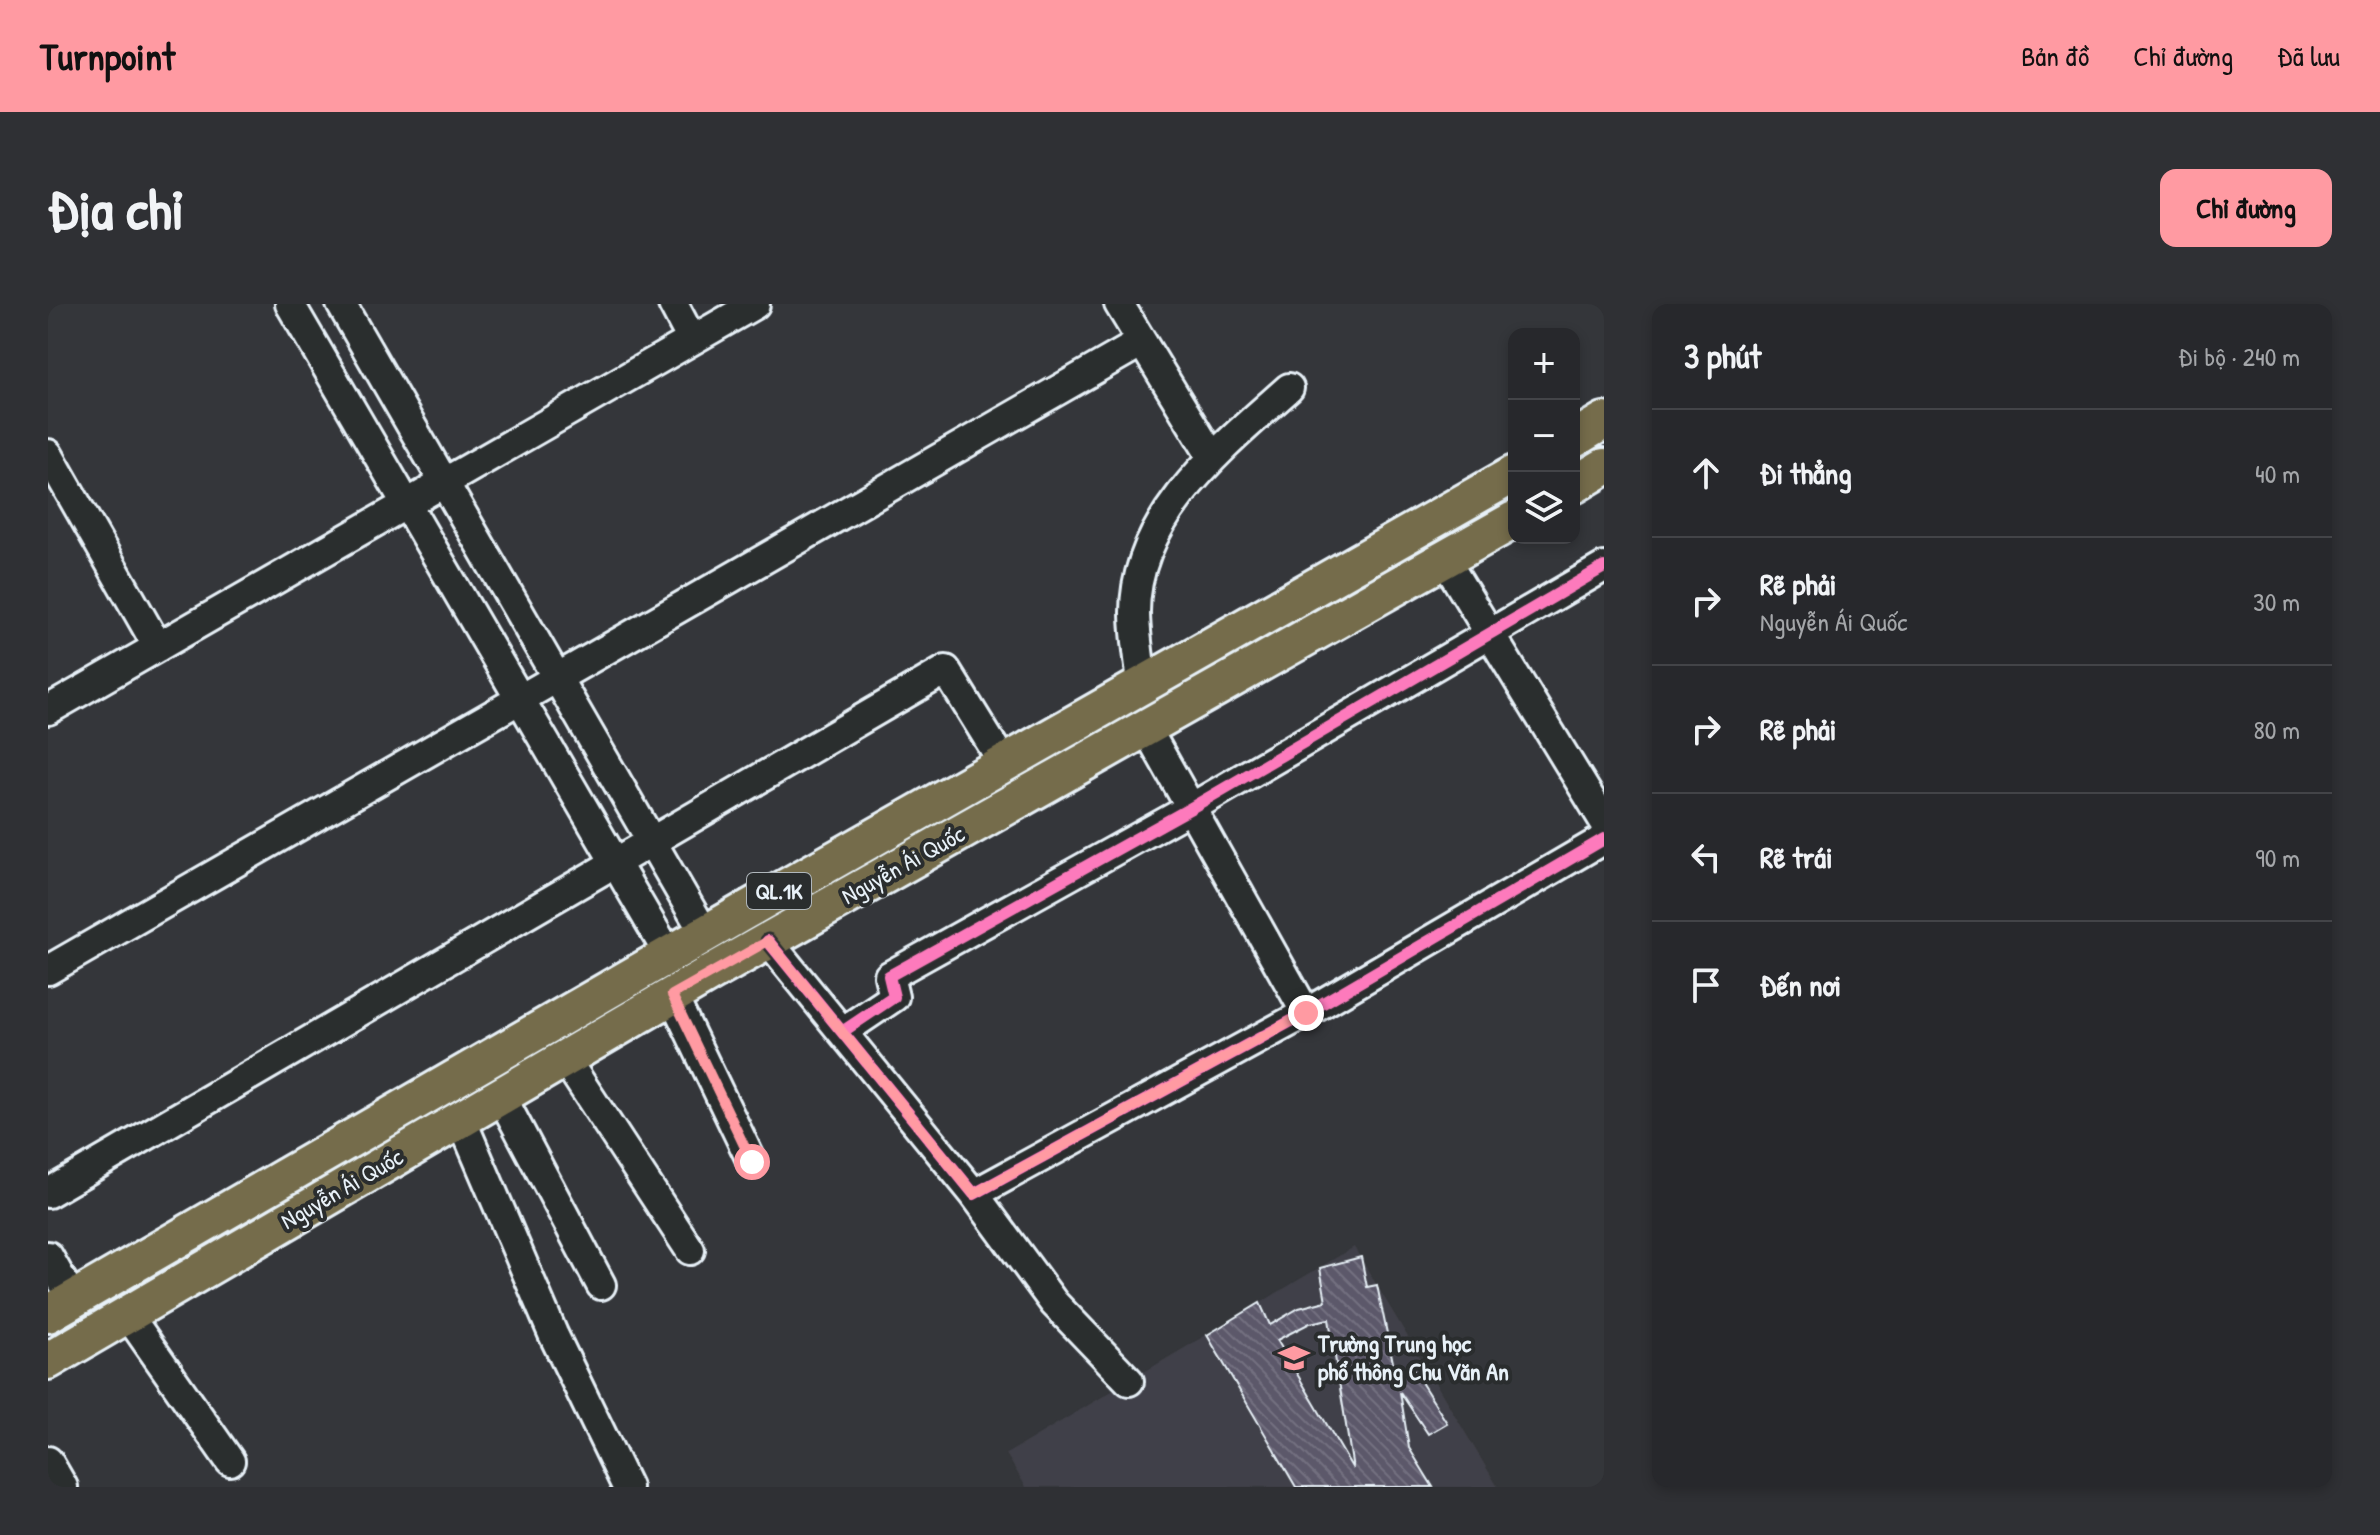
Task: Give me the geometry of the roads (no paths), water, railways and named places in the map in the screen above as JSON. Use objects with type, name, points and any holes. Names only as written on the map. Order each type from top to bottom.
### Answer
[{"type":"main road","points":[[1580,435],[1604,421]]},
{"type":"main road","points":[[1580,481],[1604,467]]},
{"type":"main road","name":"Nguyễn Ái Quốc","points":[[60,1307],[705,934],[1508,477]]},
{"type":"main road","name":"Nguyễn Ái Quốc","points":[[48,1361],[672,995],[1508,523]]},
{"type":"street","points":[[341,304],[705,934]]},
{"type":"street","points":[[673,304],[692,340]]},
{"type":"street","points":[[48,710],[755,304]]},
{"type":"street","points":[[1119,304],[1212,457]]},
{"type":"street","points":[[295,306],[669,955]]},
{"type":"street","points":[[48,970],[1142,342]]},
{"type":"street","points":[[1142,685],[1135,612],[1139,577],[1165,517],[1183,489],[1212,457],[1289,388]]},
{"type":"street","points":[[48,454],[158,647]]},
{"type":"street","points":[[1445,560],[1604,821]]},
{"type":"street","points":[[842,1032],[894,997],[889,976],[1191,808],[1604,567]]},
{"type":"street","points":[[48,1193],[946,670],[1004,764]]},
{"type":"street","points":[[1146,728],[1306,1013]]},
{"type":"street","points":[[974,1194],[1306,1013],[1604,839]]},
{"type":"street","points":[[768,941],[974,1194],[1054,1303],[1129,1381]]},
{"type":"street","points":[[672,995],[752,1162]]},
{"type":"street","points":[[565,1059],[690,1250]]},
{"type":"street","points":[[501,1096],[601,1285]]},
{"type":"street","points":[[461,1119],[553,1334],[627,1487]]},
{"type":"street","points":[[48,1256],[60,1307]]},
{"type":"street","points":[[128,1315],[230,1461]]},
{"type":"street","points":[[48,1461],[63,1487]]},
{"type":"place","name":"Trường Trung học phổ thông Chu Văn An","points":[[1294,1358]]}]
